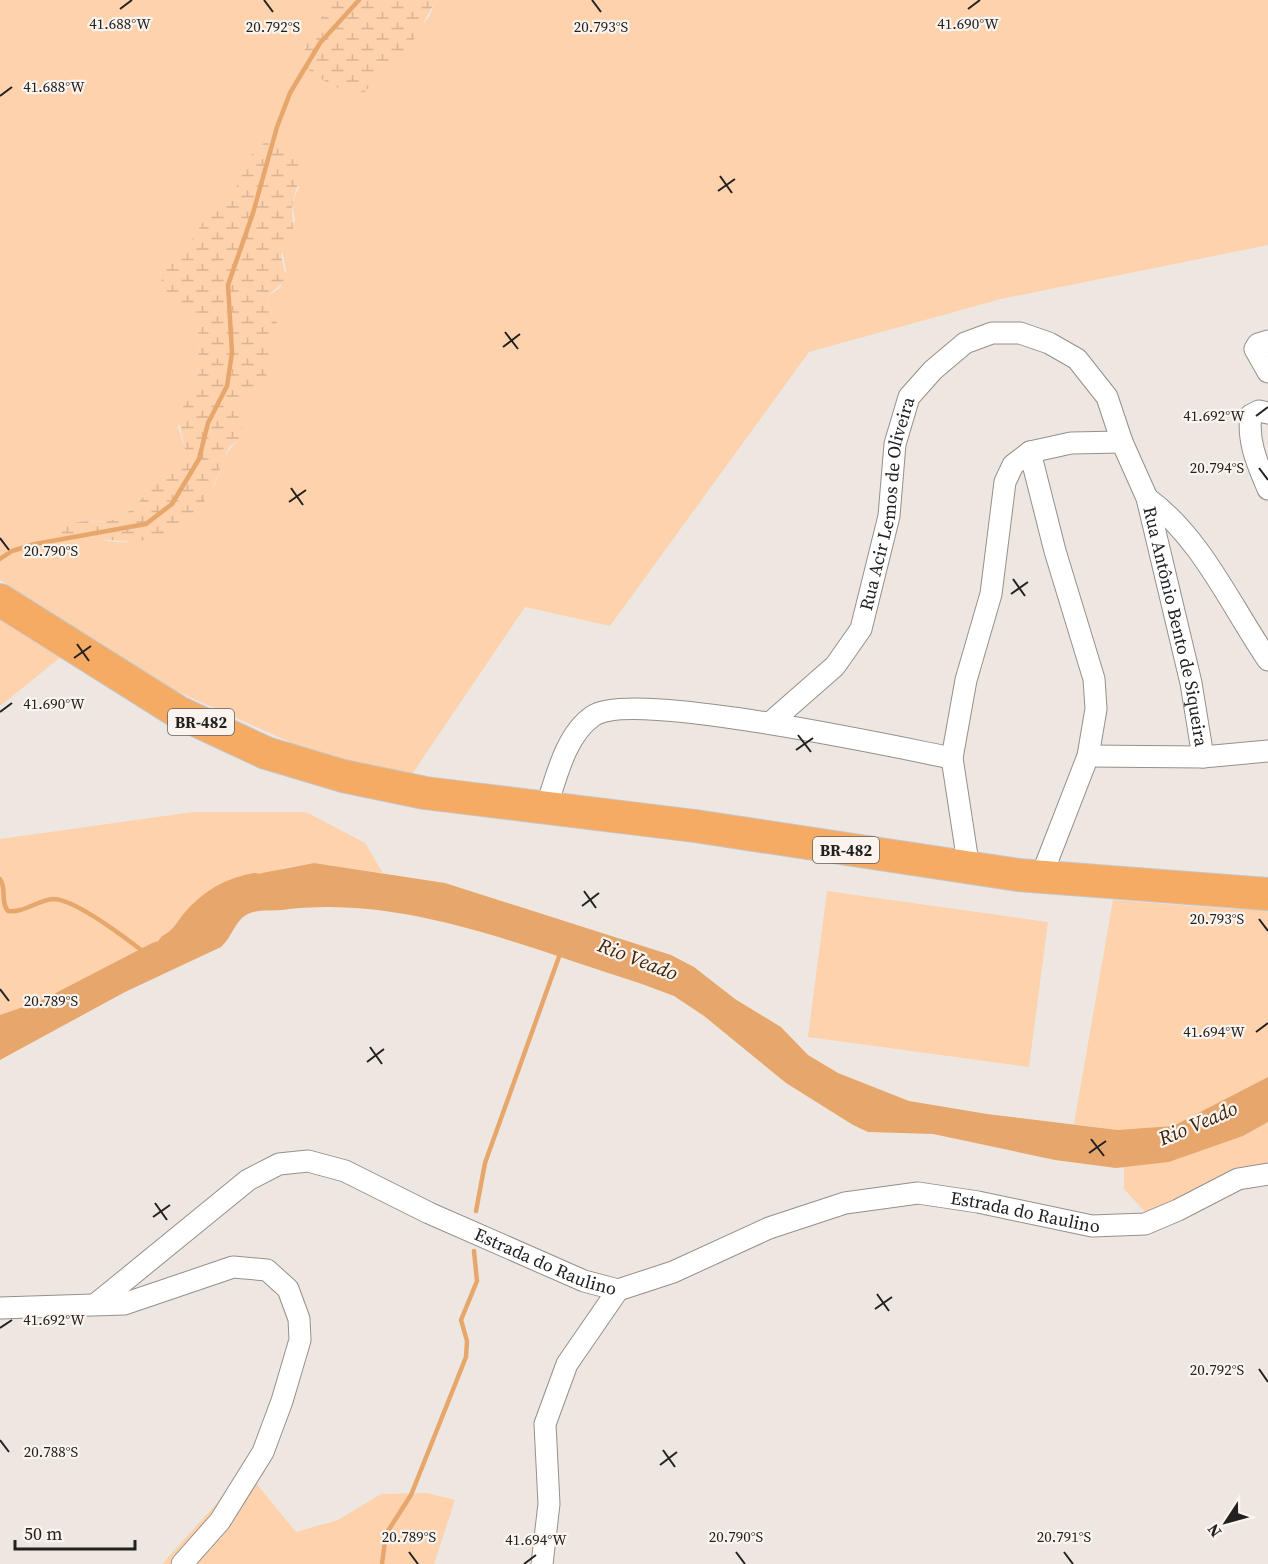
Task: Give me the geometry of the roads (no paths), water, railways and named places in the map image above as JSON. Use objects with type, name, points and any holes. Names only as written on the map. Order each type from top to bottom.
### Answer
[{"type":"highway","name":"BR-482","points":[[0,600],[178,712],[266,753],[343,776],[425,793],[695,826],[969,869],[1041,877],[1268,894]]},
{"type":"street","name":"Rua Acir Lemos de Oliveira","points":[[770,723],[835,666],[861,629],[889,516],[895,444],[909,397],[933,370],[965,343],[992,333],[1020,333],[1049,343],[1077,358],[1107,397],[1122,442]]},
{"type":"street","points":[[1268,341],[1258,344],[1255,349],[1268,372]]},
{"type":"street","points":[[1268,413],[1259,411],[1251,415],[1249,429],[1253,454],[1268,489]]},
{"type":"street","points":[[969,869],[952,758],[966,680],[991,594],[1005,482],[1013,465],[1030,452],[1071,443],[1122,442]]},
{"type":"street","name":"Rua Antônio Bento de Siqueira","points":[[1122,442],[1147,498],[1191,683],[1203,757]]},
{"type":"street","points":[[1030,452],[1055,551],[1094,679],[1096,709],[1088,756],[1041,877]]},
{"type":"street","name":"Rua Antônio Bento de Siqueira","points":[[1147,498],[1166,512],[1185,535],[1268,660]]},
{"type":"street","points":[[546,808],[566,752],[581,728],[594,715],[614,710],[647,708],[770,723],[952,758]]},
{"type":"street","points":[[1088,756],[1203,757],[1268,751]]},
{"type":"street","name":"Estrada do Raulino","points":[[96,1305],[248,1180],[279,1164],[308,1161],[345,1172],[429,1213],[584,1281],[618,1290],[673,1272],[769,1228],[845,1203],[918,1193],[978,1202],[1092,1226],[1144,1224],[1178,1210],[1238,1179],[1268,1174]]},
{"type":"street","points":[[0,1308],[124,1304],[233,1267],[267,1270],[288,1289],[299,1319],[300,1340],[282,1401],[263,1452],[220,1521],[182,1564]]},
{"type":"street","points":[[542,1564],[549,1504],[545,1424],[567,1364],[618,1290]]},
{"type":"water","points":[[314,863],[445,883],[671,955],[694,967],[735,999],[781,1027],[808,1055],[838,1073],[909,1101],[987,1114],[1118,1130],[1173,1126],[1268,1077],[1268,1122],[1243,1136],[1169,1162],[1116,1168],[1055,1160],[933,1134],[868,1132],[786,1083],[704,1016],[674,996],[554,955],[465,928],[419,917],[374,910],[328,907],[250,913],[239,921],[221,947],[125,992],[0,1060],[0,1015],[40,1001],[152,943],[178,935],[238,884],[262,873]]},
{"type":"waterway","points":[[0,559],[12,551],[35,544],[146,524],[172,504],[199,459],[208,423],[227,386],[232,353],[228,285],[253,213],[277,127],[290,93],[320,43],[359,0]]},
{"type":"waterway","points":[[0,879],[4,904],[8,911],[20,910],[47,900],[63,901],[87,912],[145,953]]},
{"type":"waterway","name":"Rio Veado","points":[[171,947],[214,904],[229,895],[255,887]]},
{"type":"waterway","points":[[476,1211],[485,1163],[560,954]]},
{"type":"waterway","points":[[382,1564],[386,1534],[411,1495],[466,1357],[467,1341],[461,1320],[477,1281],[474,1251]]}]
